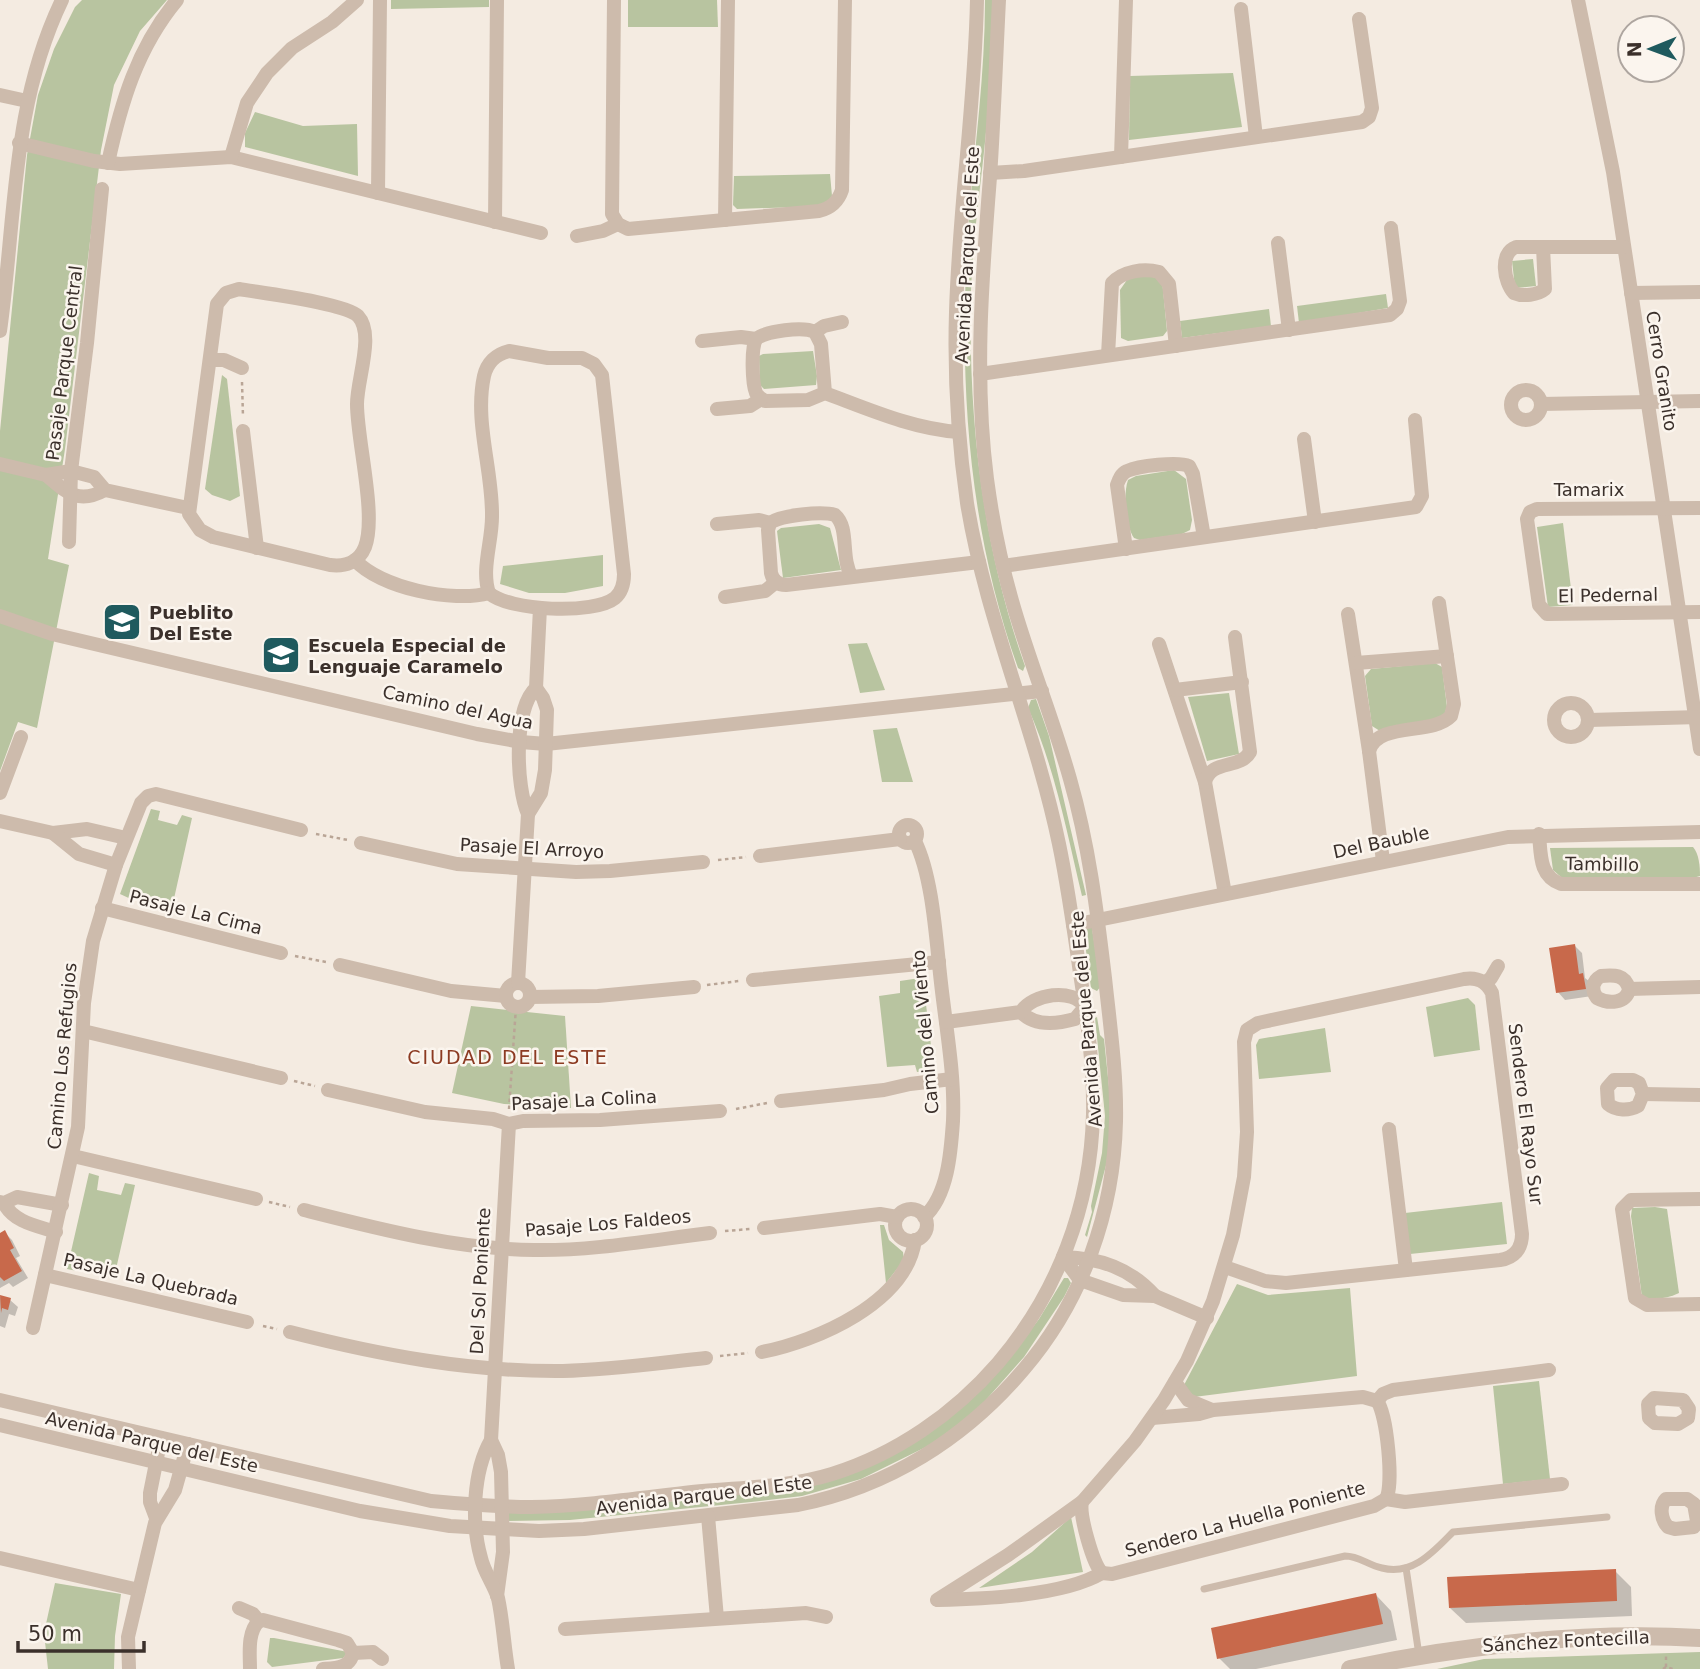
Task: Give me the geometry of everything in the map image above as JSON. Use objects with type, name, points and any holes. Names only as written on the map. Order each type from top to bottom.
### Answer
[{"type":"street","points":[[0,331],[19,144],[27,101],[62,0]]},
{"type":"street","points":[[108,163],[133,71],[151,34],[177,0]]},
{"type":"street","points":[[231,157],[247,103],[259,82],[284,55],[357,0]]},
{"type":"street","points":[[378,193],[380,0]]},
{"type":"street","points":[[495,222],[497,0]]},
{"type":"street","points":[[614,0],[612,207],[614,220],[634,229],[826,209],[837,201],[840,196],[845,0]]},
{"type":"street","points":[[725,220],[728,0]]},
{"type":"street","name":"Avenida Parque del Este","points":[[0,1400],[431,1501],[501,1507],[563,1506],[780,1485],[827,1475],[878,1456],[902,1443],[946,1412],[989,1374],[1037,1311],[1063,1257],[1082,1201],[1091,1143],[1092,1084],[1085,1007],[1073,925],[1051,805],[997,635],[967,503],[956,366],[956,309],[977,0]]},
{"type":"street","name":"Avenida Parque del Este","points":[[0,1425],[391,1517],[502,1530],[584,1529],[708,1516],[825,1499],[871,1484],[928,1453],[971,1422],[1015,1380],[1057,1324],[1090,1258],[1110,1185],[1114,1154],[1115,1094],[1093,879],[1077,806],[1014,608],[987,481],[980,374],[981,291],[999,0]]},
{"type":"street","points":[[1121,157],[1126,0]]},
{"type":"street","name":"Cerro Granito","points":[[1577,0],[1613,172],[1679,613],[1698,717],[1700,749]]},
{"type":"street","points":[[1241,9],[1256,137]]},
{"type":"street","points":[[990,173],[1358,123],[1369,117],[1373,108],[1359,19]]},
{"type":"street","points":[[0,95],[27,101]]},
{"type":"street","points":[[19,144],[108,163],[137,164],[231,157],[541,233]]},
{"type":"street","name":"Pasaje Parque Central","points":[[69,542],[71,471],[88,343],[102,189]]},
{"type":"street","points":[[577,236],[603,231],[618,224]]},
{"type":"street","points":[[980,374],[1394,313],[1400,302],[1391,228]]},
{"type":"street","points":[[1278,243],[1289,330]]},
{"type":"street","points":[[1543,247],[1624,247]]},
{"type":"street","points":[[1108,355],[1112,283],[1120,276],[1141,270],[1159,272],[1169,284],[1176,346]]},
{"type":"street","points":[[239,289],[347,309],[363,323],[367,338],[359,376],[357,412],[368,521],[366,544],[355,560],[337,566],[206,534],[195,525],[188,508],[211,360],[217,304],[226,293],[239,289]]},
{"type":"street","points":[[1631,293],[1700,292]]},
{"type":"street","points":[[815,332],[824,326],[842,322]]},
{"type":"street","points":[[702,341],[741,337],[756,339],[768,333],[804,329],[815,332],[821,344],[825,393]]},
{"type":"street","points":[[756,339],[752,350],[755,387],[761,399],[770,403],[802,401],[825,393],[911,424],[960,432]]},
{"type":"street","points":[[516,351],[548,358],[582,358],[599,369],[603,383],[624,574],[619,594],[600,604],[540,608],[503,602],[489,593],[485,581],[492,518],[482,396],[485,373],[493,359],[503,353],[516,351]]},
{"type":"street","points":[[211,360],[224,360],[242,368]]},
{"type":"street","points":[[717,410],[750,406],[761,399]]},
{"type":"street","points":[[1541,404],[1700,401]]},
{"type":"street","points":[[1003,566],[1412,508],[1420,504],[1423,496],[1415,420]]},
{"type":"street","points":[[243,431],[257,548]]},
{"type":"street","points":[[1304,439],[1315,522]]},
{"type":"street","points":[[1126,549],[1117,485],[1120,477],[1127,471],[1178,463],[1189,466],[1193,474],[1204,537]]},
{"type":"street","points":[[0,464],[46,475],[71,471],[94,477],[104,490],[188,508]]},
{"type":"street","points":[[46,475],[69,495],[92,498],[104,490]]},
{"type":"street","points":[[1663,509],[1700,508]]},
{"type":"street","name":"Tamarix","points":[[1533,567],[1527,519],[1533,510],[1663,509]]},
{"type":"street","points":[[717,524],[759,520],[770,523],[781,518],[826,513],[835,515],[842,525],[844,558],[852,577]]},
{"type":"street","points":[[770,523],[768,534],[771,573],[776,582],[786,584],[979,562]]},
{"type":"street","points":[[355,560],[379,579],[410,587],[454,597],[489,593]]},
{"type":"street","name":"El Pedernal","points":[[1533,567],[1539,605],[1543,612],[1551,616],[1700,612]]},
{"type":"street","points":[[725,597],[765,591],[776,582]]},
{"type":"street","points":[[1369,751],[1371,745],[1380,737],[1441,724],[1451,716],[1454,704],[1439,603]]},
{"type":"street","points":[[518,983],[528,814],[519,786],[521,742],[525,703],[536,688],[540,608]]},
{"type":"street","points":[[1348,614],[1383,862]]},
{"type":"street","name":"Camino del Agua","points":[[0,616],[36,630],[477,734],[546,744],[1042,691]]},
{"type":"street","points":[[1205,782],[1209,772],[1215,768],[1244,759],[1250,752],[1235,636]]},
{"type":"street","points":[[1160,644],[1205,782],[1225,894]]},
{"type":"street","points":[[1356,663],[1447,656]]},
{"type":"street","points":[[1175,690],[1242,682]]},
{"type":"street","points":[[528,814],[541,793],[545,770],[547,710],[536,688]]},
{"type":"street","points":[[1589,720],[1698,717]]},
{"type":"street","points":[[0,793],[22,737]]},
{"type":"street","name":"Camino Los Refugios","points":[[33,1328],[73,1156],[80,1112],[87,975],[102,908],[141,803],[148,796],[160,795],[301,830]]},
{"type":"street","points":[[0,821],[53,833],[87,829],[126,838]]},
{"type":"street","name":"Del Bauble","points":[[1073,925],[1487,840],[1539,834],[1700,832]]},
{"type":"street","points":[[53,833],[79,854],[116,865]]},
{"type":"street","name":"Tambillo","points":[[1539,834],[1545,872],[1561,884],[1700,884]]},
{"type":"street","name":"Camino del Viento","points":[[760,856],[900,839],[907,844],[915,841],[925,870],[952,1079],[953,1121],[948,1161],[939,1195],[933,1208],[924,1217]]},
{"type":"street","name":"Pasaje El Arroyo","points":[[361,843],[439,861],[592,873],[703,862]]},
{"type":"street","name":"Pasaje La Cima","points":[[102,908],[281,953]]},
{"type":"street","points":[[753,979],[939,962]]},
{"type":"street","points":[[340,965],[451,991],[527,1004],[530,997],[528,989],[518,983]]},
{"type":"street","points":[[1102,1573],[1096,1565],[1082,1513],[1082,1502],[1152,1418],[1175,1382],[1207,1318],[1225,1267],[1240,1202],[1247,1152],[1244,1042],[1247,1030],[1258,1023],[1464,979],[1475,978],[1485,983],[1498,966]]},
{"type":"street","points":[[511,1002],[508,988],[518,983]]},
{"type":"street","name":"Sendero El Rayo Sur","points":[[1406,1270],[1500,1260],[1513,1256],[1518,1251],[1522,1234],[1492,993],[1485,983]]},
{"type":"street","points":[[530,997],[598,996],[694,987]]},
{"type":"street","points":[[1629,989],[1700,987]]},
{"type":"street","points":[[946,1022],[1021,1013],[1033,1000],[1066,995],[1077,998],[1085,1007]]},
{"type":"street","points":[[1021,1013],[1031,1021],[1044,1023],[1075,1019],[1085,1007],[1108,1006]]},
{"type":"street","points":[[83,1031],[281,1078]]},
{"type":"street","points":[[781,1101],[884,1090],[952,1079]]},
{"type":"street","name":"Pasaje La Colina","points":[[328,1090],[425,1112],[493,1119],[509,1124],[720,1111]]},
{"type":"street","points":[[1643,1094],[1700,1095]]},
{"type":"street","name":"Del Sol Poniente","points":[[508,1669],[497,1597],[480,1556],[476,1505],[477,1474],[491,1440],[509,1124]]},
{"type":"street","points":[[1225,1267],[1265,1281],[1286,1283],[1406,1270],[1389,1129]]},
{"type":"street","points":[[73,1156],[256,1199]]},
{"type":"street","points":[[55,1232],[17,1218],[2,1203],[17,1197],[62,1205]]},
{"type":"street","points":[[1700,1199],[1636,1199],[1624,1205],[1622,1214],[1634,1294],[1638,1302],[1700,1304]]},
{"type":"street","points":[[762,1352],[817,1336],[863,1310],[881,1295],[901,1273],[911,1257],[915,1240],[925,1231],[924,1217],[913,1209],[904,1210],[897,1217],[895,1226],[898,1234],[905,1240],[915,1240]]},
{"type":"street","name":"Pasaje Los Faldeos","points":[[304,1210],[405,1234],[502,1249],[570,1249],[710,1233]]},
{"type":"street","points":[[764,1228],[880,1214],[897,1217]]},
{"type":"street","points":[[1063,1257],[1090,1258],[1133,1276],[1155,1296],[1207,1318]]},
{"type":"street","points":[[1063,1257],[1080,1280],[1123,1295],[1155,1296]]},
{"type":"street","name":"Pasaje La Quebrada","points":[[45,1275],[247,1322]]},
{"type":"street","points":[[290,1332],[406,1359],[495,1368],[566,1371],[706,1358]]},
{"type":"street","points":[[1377,1401],[1383,1394],[1393,1390],[1549,1370]]},
{"type":"street","points":[[1175,1382],[1188,1400],[1213,1410]]},
{"type":"street","points":[[1152,1418],[1363,1397],[1377,1401],[1382,1410],[1385,1430],[1390,1485],[1386,1499]]},
{"type":"street","points":[[156,1518],[150,1503],[150,1493],[161,1438]]},
{"type":"street","name":"Del Sol Poniente","points":[[491,1440],[498,1455],[501,1472],[502,1564],[497,1597]]},
{"type":"street","points":[[129,1669],[128,1637],[156,1518],[171,1498],[188,1444]]},
{"type":"street","name":"Sendero La Huella Poniente","points":[[1082,1502],[1008,1555],[937,1600],[993,1597],[1074,1584],[1102,1573],[1112,1574],[1374,1506],[1386,1499],[1405,1502],[1562,1484]]},
{"type":"street","points":[[708,1516],[717,1618]]},
{"type":"street","points":[[0,1558],[139,1590]]},
{"type":"street","points":[[239,1608],[253,1614],[259,1621]]},
{"type":"street","points":[[565,1629],[806,1613],[826,1617]]},
{"type":"street","points":[[250,1669],[254,1626],[263,1620],[347,1643],[353,1653],[351,1661],[346,1665],[323,1669]]},
{"type":"street","name":"Sánchez Fontecilla","points":[[1350,1669],[1419,1655],[1544,1639],[1700,1638]]},
{"type":"street","points":[[353,1653],[373,1652],[382,1659]]},
{"type":"lane","points":[[1204,1589],[1345,1556],[1357,1556],[1382,1568],[1406,1568],[1429,1557],[1453,1532],[1607,1517]]},
{"type":"lane","points":[[1406,1568],[1419,1655]]},
{"type":"path","points":[[242,368],[243,431]]},
{"type":"path","points":[[301,830],[361,843]]},
{"type":"path","points":[[703,862],[760,856]]},
{"type":"path","points":[[281,953],[340,965]]},
{"type":"path","points":[[694,987],[753,979]]},
{"type":"path","points":[[509,1124],[511,1002]]},
{"type":"path","points":[[281,1078],[328,1090]]},
{"type":"path","points":[[720,1111],[781,1101]]},
{"type":"path","points":[[256,1199],[304,1210]]},
{"type":"path","points":[[710,1233],[764,1228]]},
{"type":"path","points":[[247,1322],[290,1332]]},
{"type":"path","points":[[706,1358],[762,1352]]},
{"type":"path","points":[[1666,1654],[1664,1668],[1673,1669]]},
{"type":"green space","points":[[82,0],[167,0],[140,31],[114,85],[101,150],[65,449],[48,559],[69,565],[37,728],[18,722],[0,771],[0,431],[27,155],[38,95],[54,49],[75,7]]},
{"type":"green space","points":[[391,0],[489,0],[489,7],[391,9]]},
{"type":"green space","points":[[628,0],[717,0],[718,27],[628,27]]},
{"type":"green space","points":[[985,0],[993,0],[987,122],[972,270],[972,386],[975,434],[988,528],[1010,620],[1025,666],[1023,671],[1018,668],[987,558],[970,446],[966,389],[966,274],[982,82]]},
{"type":"green space","points":[[1233,73],[1242,127],[1129,140],[1130,76]]},
{"type":"green space","points":[[255,112],[303,126],[357,124],[358,176],[245,147],[245,133]]},
{"type":"green space","points":[[830,174],[832,196],[825,206],[737,209],[733,205],[734,176]]},
{"type":"green space","points":[[1533,259],[1536,286],[1515,288],[1512,261]]},
{"type":"green space","points":[[1152,275],[1162,279],[1167,331],[1163,336],[1128,341],[1121,338],[1120,290],[1129,277]]},
{"type":"green space","points":[[1386,294],[1388,308],[1299,323],[1297,306]]},
{"type":"green space","points":[[1269,309],[1271,326],[1182,338],[1180,321]]},
{"type":"green space","points":[[813,351],[816,385],[764,389],[760,385],[759,356]]},
{"type":"green space","points":[[222,375],[227,379],[240,496],[230,501],[212,495],[205,489]]},
{"type":"green space","points":[[1174,470],[1186,479],[1192,520],[1190,530],[1182,534],[1140,540],[1134,538],[1126,510],[1128,480],[1136,476]]},
{"type":"green space","points":[[1563,523],[1573,605],[1548,607],[1537,527]]},
{"type":"green space","points":[[819,524],[830,528],[841,570],[783,578],[777,531],[781,528]]},
{"type":"green space","points":[[603,555],[603,586],[565,593],[529,593],[500,584],[503,566]]},
{"type":"green space","points":[[867,643],[885,690],[860,693],[848,644]]},
{"type":"green space","points":[[1435,663],[1442,667],[1447,707],[1443,718],[1380,731],[1372,726],[1365,676],[1371,669]]},
{"type":"green space","points":[[1229,693],[1239,754],[1207,761],[1188,697]]},
{"type":"green space","points":[[1036,699],[1049,736],[1086,895],[1082,896],[1053,777],[1028,708],[1031,700]]},
{"type":"green space","points":[[897,728],[913,782],[882,782],[873,730]]},
{"type":"green space","points":[[151,809],[160,811],[158,820],[177,825],[182,815],[192,818],[171,912],[162,910],[163,901],[135,893],[133,900],[120,894]]},
{"type":"green space","points":[[1693,847],[1698,857],[1700,876],[1693,878],[1561,877],[1553,870],[1550,848]]},
{"type":"green space","points":[[1083,928],[1092,928],[1101,986],[1097,991],[1091,988]]},
{"type":"green space","points":[[920,978],[924,988],[934,1070],[917,1072],[915,1065],[887,1067],[879,996],[900,993],[900,981]]},
{"type":"green space","points":[[1468,998],[1475,1005],[1480,1050],[1434,1057],[1426,1007]]},
{"type":"green space","points":[[471,1006],[565,1016],[571,1108],[504,1104],[452,1093]]},
{"type":"green space","points":[[1097,1017],[1100,1035],[1104,1039],[1112,1116],[1109,1154],[1087,1237],[1085,1235],[1092,1212],[1102,1153],[1105,1116]]},
{"type":"green space","points":[[1325,1028],[1331,1072],[1259,1079],[1256,1045],[1259,1039]]},
{"type":"green space","points":[[89,1173],[99,1176],[97,1190],[121,1195],[125,1183],[135,1185],[114,1278],[102,1276],[103,1265],[80,1260],[77,1271],[67,1269]]},
{"type":"green space","points":[[1502,1202],[1507,1244],[1410,1254],[1405,1213]]},
{"type":"green space","points":[[1632,1208],[1667,1209],[1679,1293],[1656,1299],[1642,1297],[1631,1216]]},
{"type":"green space","points":[[880,1225],[884,1225],[889,1240],[903,1252],[904,1260],[886,1283]]},
{"type":"green space","points":[[1064,1278],[1068,1278],[1071,1283],[1064,1297],[1024,1357],[977,1410],[932,1444],[861,1479],[802,1496],[570,1520],[506,1521],[503,1513],[570,1511],[798,1489],[845,1476],[1001,1369],[1039,1319]]},
{"type":"green space","points":[[1237,1284],[1268,1295],[1350,1288],[1357,1376],[1194,1397],[1184,1385]]},
{"type":"green space","points":[[1539,1381],[1550,1479],[1503,1484],[1493,1386]]},
{"type":"green space","points":[[1071,1517],[1083,1572],[979,1588],[1032,1552]]},
{"type":"green space","points":[[55,1583],[121,1594],[114,1669],[48,1669],[44,1633]]},
{"type":"green space","points":[[270,1638],[348,1652],[343,1658],[272,1667],[267,1662]]},
{"type":"green space","points":[[1700,1652],[1700,1669],[1437,1669],[1484,1659]]},
{"type":"building","points":[[1575,944],[1579,974],[1583,973],[1586,989],[1556,993],[1549,948]]},
{"type":"building","points":[[5,1230],[14,1248],[10,1250],[22,1271],[4,1281],[0,1277],[0,1233]]},
{"type":"building","points":[[0,1295],[11,1298],[8,1310],[2,1308],[1,1313]]},
{"type":"building","points":[[1616,1569],[1617,1601],[1449,1608],[1447,1577]]},
{"type":"building","points":[[1376,1593],[1383,1624],[1217,1659],[1211,1628]]},
{"type":"place","name":"Pueblito Del Este","points":[[122,622]]},
{"type":"place","name":"Escuela Especial de Lenguaje Caramelo","points":[[281,655]]},
{"type":"district","name":"CIUDAD DEL ESTE","points":[[508,1057]]}]
